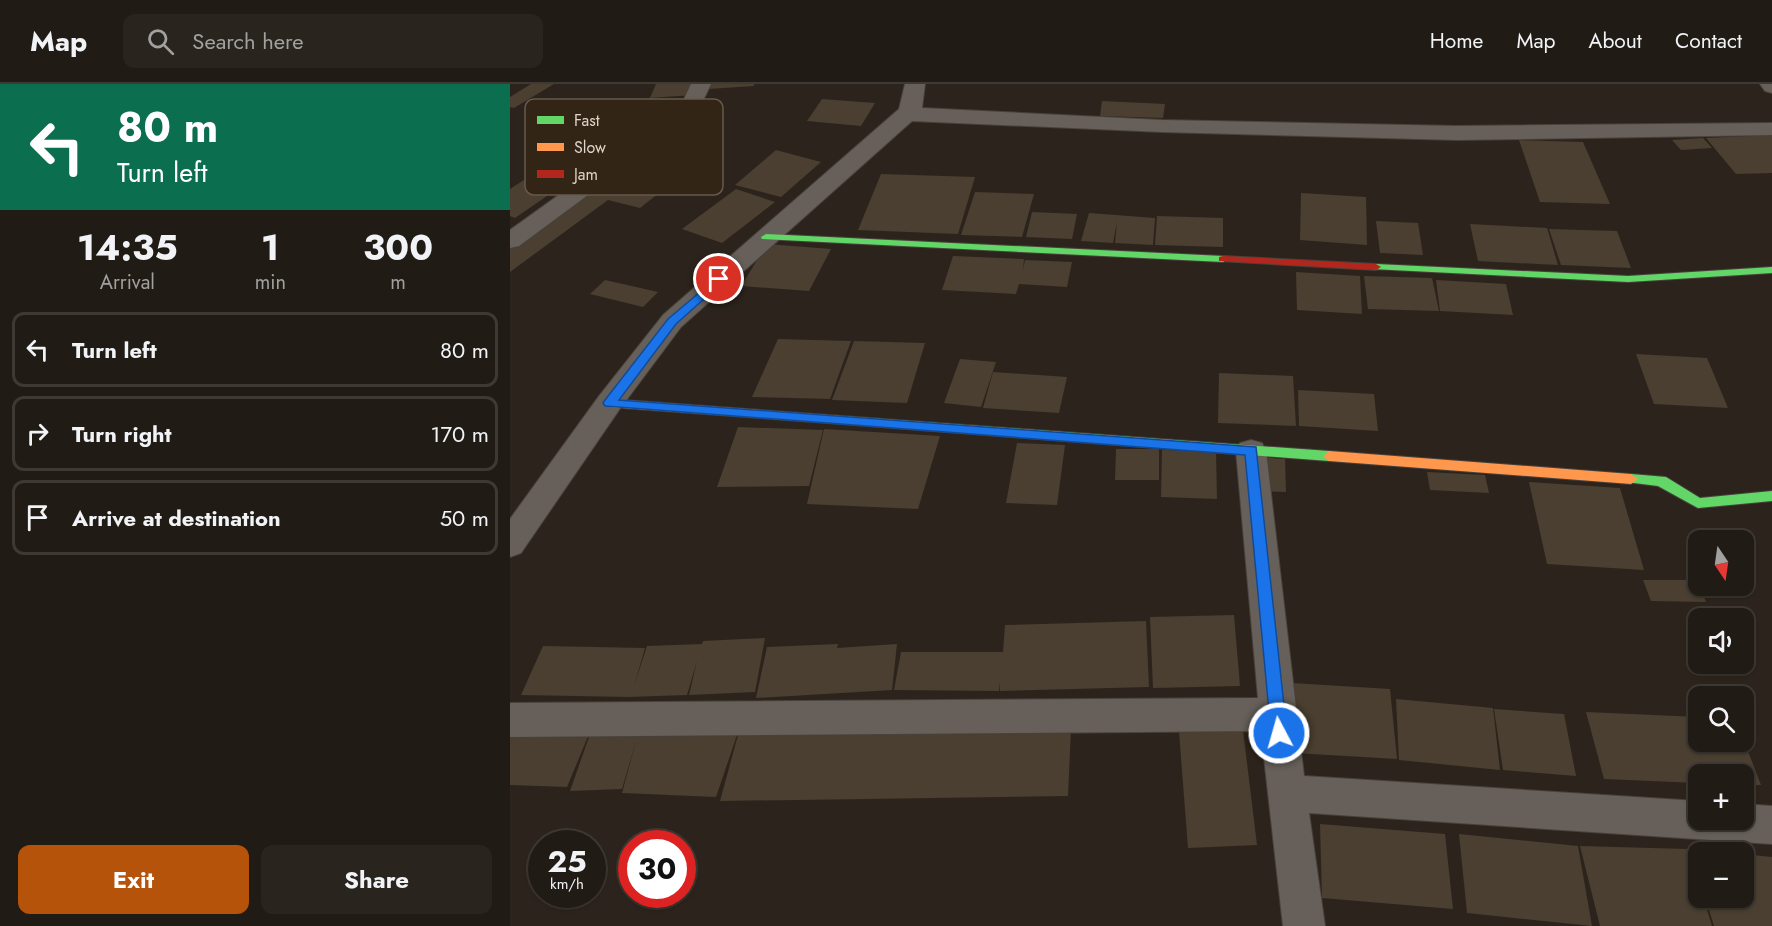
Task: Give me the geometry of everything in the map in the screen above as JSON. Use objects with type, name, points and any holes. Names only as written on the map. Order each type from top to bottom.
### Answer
[{"type":"street","points":[[694,99],[701,84]]},
{"type":"street","points":[[510,544],[609,403],[672,321],[907,114],[912,107],[915,84]]},
{"type":"street","points":[[907,114],[1162,126],[1457,133],[1772,129]]},
{"type":"street","points":[[510,241],[573,195]]},
{"type":"street","points":[[766,237],[1628,279],[1772,270]]},
{"type":"street","points":[[609,403],[1661,481],[1698,503],[1772,496]]},
{"type":"street","points":[[1251,451],[1277,714],[1304,926]]},
{"type":"street","points":[[510,720],[1277,714]]},
{"type":"street","points":[[1286,793],[1772,825]]},
{"type":"building","points":[[531,84],[554,84],[529,99],[525,99],[525,101],[514,108],[510,107],[510,97]]},
{"type":"building","points":[[656,84],[697,84],[693,95],[650,98]]},
{"type":"building","points":[[710,84],[754,84],[754,86],[709,89]]},
{"type":"building","points":[[822,99],[875,103],[861,126],[807,121]]},
{"type":"building","points":[[1102,101],[1165,104],[1163,118],[1100,116]]},
{"type":"building","points":[[1772,135],[1772,173],[1736,174],[1706,138]]},
{"type":"building","points":[[1703,138],[1712,148],[1681,150],[1672,140]]},
{"type":"building","points":[[1519,140],[1583,142],[1610,204],[1540,202]]},
{"type":"building","points":[[776,150],[821,162],[781,197],[735,185]]},
{"type":"building","points":[[881,174],[975,177],[958,234],[858,230]]},
{"type":"building","points":[[525,179],[525,195],[548,195],[515,218],[510,216],[510,189]]},
{"type":"building","points":[[736,189],[775,202],[722,243],[682,229]]},
{"type":"building","points":[[975,192],[1034,194],[1022,237],[961,235]]},
{"type":"building","points":[[1301,193],[1366,197],[1367,245],[1300,240]]},
{"type":"building","points":[[575,195],[657,195],[640,208],[608,200],[510,272],[510,243]]},
{"type":"building","points":[[1032,212],[1077,214],[1072,239],[1026,237]]},
{"type":"building","points":[[1089,213],[1155,218],[1153,245],[1115,243],[1117,222],[1113,243],[1081,241]]},
{"type":"building","points":[[1157,216],[1223,218],[1223,247],[1155,245]]},
{"type":"building","points":[[1376,221],[1418,223],[1423,255],[1380,253]]},
{"type":"building","points":[[1470,224],[1547,228],[1558,265],[1478,261]]},
{"type":"building","points":[[1549,229],[1617,231],[1631,268],[1561,265]]},
{"type":"building","points":[[767,244],[831,249],[809,291],[741,286]]},
{"type":"building","points":[[953,256],[1024,259],[1023,270],[1025,260],[1072,262],[1067,287],[1019,284],[1016,294],[942,290]]},
{"type":"building","points":[[1296,272],[1360,276],[1362,314],[1297,310]]},
{"type":"building","points":[[1364,276],[1432,278],[1439,311],[1368,309]]},
{"type":"building","points":[[605,280],[658,292],[643,307],[590,294]]},
{"type":"building","points":[[1436,280],[1506,284],[1513,315],[1440,311]]},
{"type":"building","points":[[778,339],[851,341],[830,399],[752,397]]},
{"type":"building","points":[[854,341],[925,343],[907,403],[832,400]]},
{"type":"building","points":[[1636,354],[1707,358],[1728,408],[1654,404]]},
{"type":"building","points":[[960,359],[996,362],[981,407],[944,403]]},
{"type":"building","points":[[993,372],[1067,377],[1059,413],[983,408]]},
{"type":"building","points":[[1219,373],[1293,376],[1296,426],[1218,423]]},
{"type":"building","points":[[1298,390],[1374,394],[1378,431],[1299,426]]},
{"type":"building","points":[[738,427],[823,430],[809,486],[717,487]]},
{"type":"building","points":[[824,429],[940,436],[918,509],[807,504]]},
{"type":"building","points":[[1017,443],[1065,445],[1057,505],[1006,503]]},
{"type":"building","points":[[1116,449],[1159,449],[1159,480],[1115,480]]},
{"type":"building","points":[[1162,450],[1216,451],[1217,499],[1161,497]]},
{"type":"building","points":[[1256,457],[1285,459],[1286,492],[1256,491]]},
{"type":"building","points":[[1427,472],[1485,475],[1489,493],[1430,490]]},
{"type":"building","points":[[1529,482],[1620,488],[1644,570],[1547,564]]},
{"type":"building","points":[[1643,580],[1688,580],[1688,596],[1704,596],[1706,602],[1651,601]]},
{"type":"building","points":[[1234,615],[1240,686],[1153,688],[1150,617]]},
{"type":"building","points":[[1146,621],[1149,687],[1000,691],[1000,682],[999,691],[894,690],[901,652],[1003,652],[1005,625]]},
{"type":"building","points":[[765,638],[755,692],[689,695],[697,661],[687,695],[629,697],[521,695],[543,646],[645,648],[634,686],[647,646]]},
{"type":"building","points":[[838,644],[837,648],[897,644],[892,690],[756,698],[767,647]]},
{"type":"building","points":[[1292,683],[1390,689],[1397,759],[1294,753]]},
{"type":"building","points":[[1396,699],[1493,708],[1500,770],[1399,760]]},
{"type":"building","points":[[1494,709],[1564,714],[1576,776],[1503,770]]},
{"type":"building","points":[[1586,712],[1688,717],[1688,752],[1748,752],[1753,764],[1688,764],[1688,783],[1604,779]]},
{"type":"building","points":[[1071,728],[1068,796],[720,801],[738,735]]},
{"type":"building","points":[[1243,730],[1257,845],[1188,848],[1179,732]]},
{"type":"building","points":[[510,731],[589,734],[567,787],[510,785]]},
{"type":"building","points":[[590,734],[737,735],[716,797],[622,793],[636,741],[622,789],[570,791]]},
{"type":"building","points":[[1754,767],[1761,785],[1754,785]]},
{"type":"building","points":[[1320,824],[1445,834],[1453,909],[1322,898]]},
{"type":"building","points":[[1459,834],[1578,846],[1592,926],[1467,913]]},
{"type":"building","points":[[1580,846],[1687,849],[1688,908],[1706,908],[1712,926],[1600,926]]},
{"type":"building","points":[[1754,855],[1772,857],[1772,926],[1714,926],[1708,908],[1754,908]]},
{"type":"traffic: fast","points":[[766,237],[1223,259]]},
{"type":"traffic: fast","points":[[1376,267],[1628,279],[1772,270]]},
{"type":"traffic: fast","points":[[828,419],[1329,456]]},
{"type":"traffic: fast","points":[[1631,479],[1661,481],[1698,503],[1772,496]]},
{"type":"traffic: slow","points":[[609,403],[828,419]]},
{"type":"traffic: slow","points":[[1329,456],[1631,479]]},
{"type":"traffic: jam","points":[[1223,259],[1376,267]]},
{"type":"route","points":[[719,279],[672,321],[609,403],[1251,451],[1279,733]]}]
